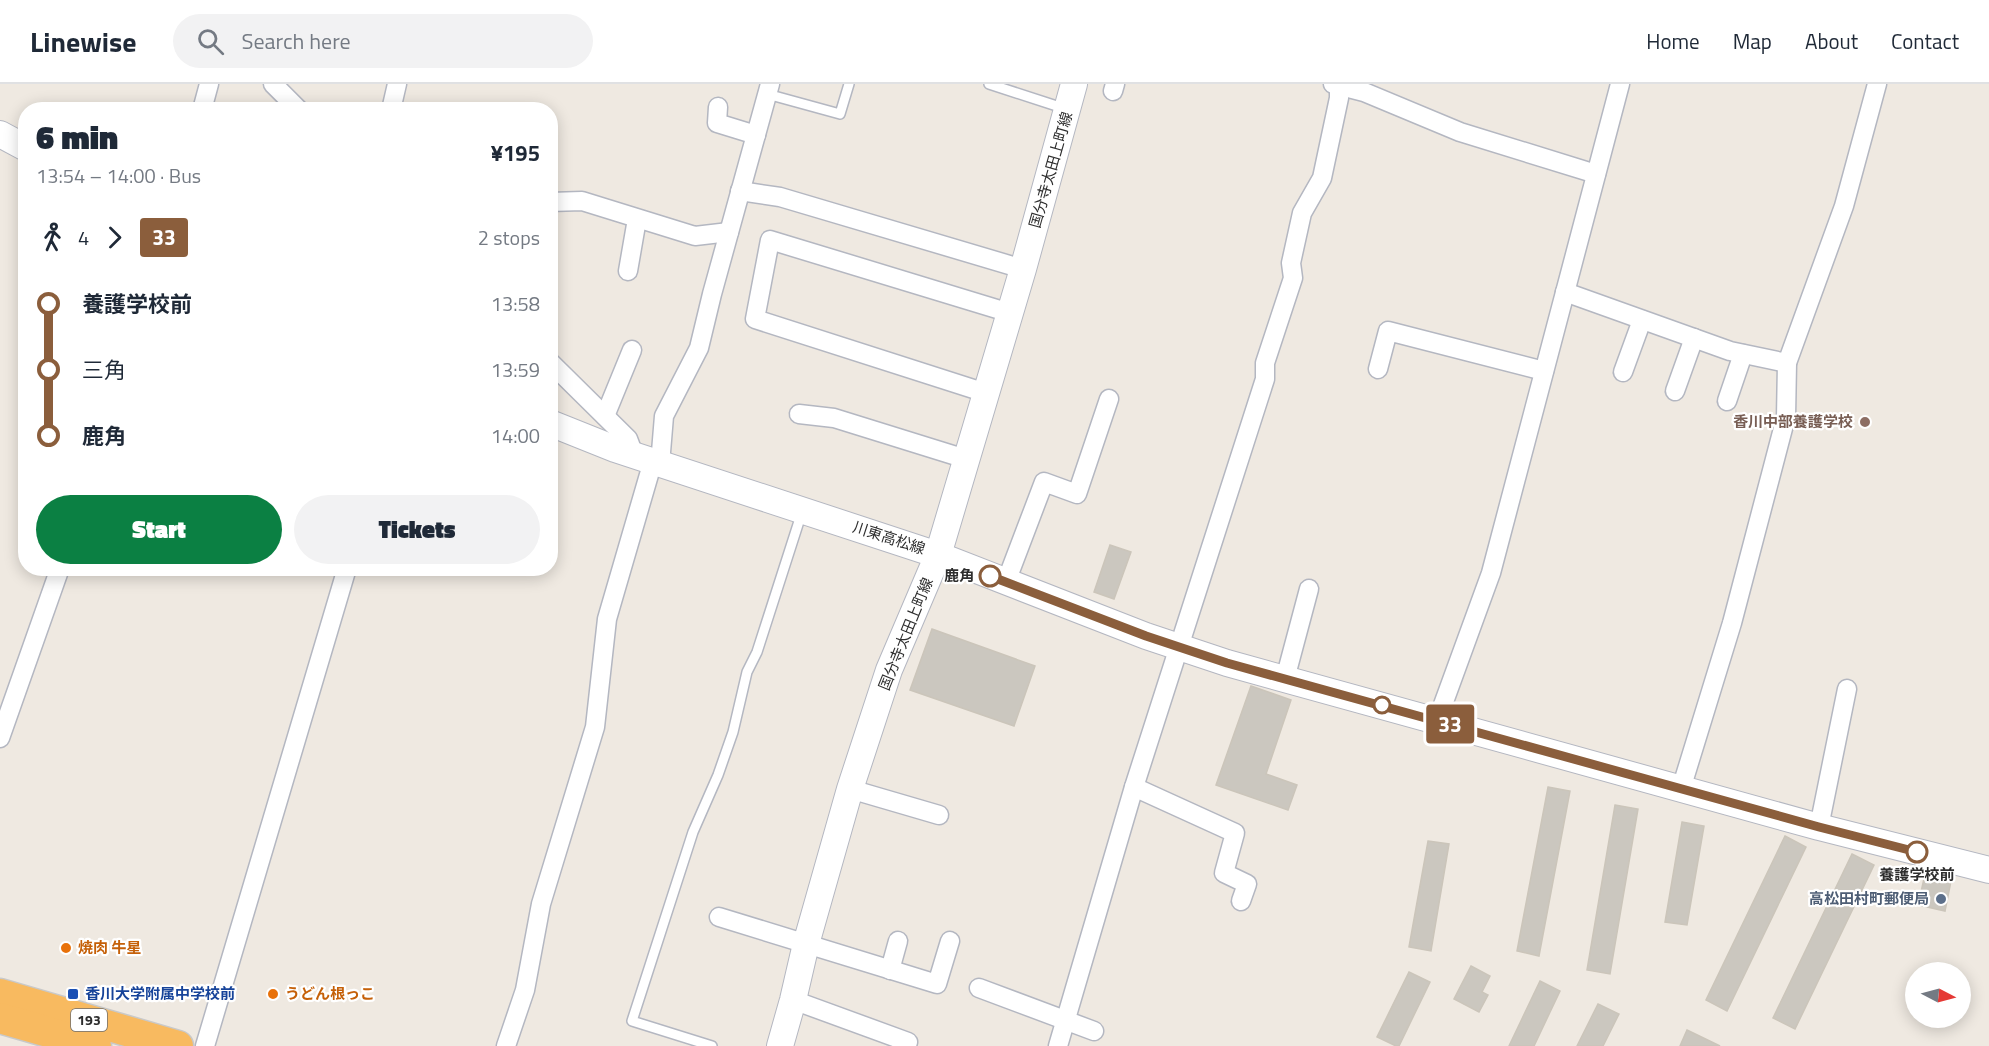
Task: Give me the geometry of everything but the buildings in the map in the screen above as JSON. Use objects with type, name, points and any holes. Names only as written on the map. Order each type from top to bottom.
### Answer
[{"type":"highway","name":"193","points":[[0,994],[178,1046]]},
{"type":"highway","name":"193","points":[[0,1018],[96,1046]]},
{"type":"main road","name":"国分寺太田上町線","points":[[780,1046],[850,789],[889,670],[938,555],[1023,269],[1074,84]]},
{"type":"main road","points":[[0,134],[18,144]]},
{"type":"main road","name":"川東高松線","points":[[558,426],[649,460],[938,555],[1178,647],[1285,679],[1819,827],[1989,870]]},
{"type":"street","points":[[203,102],[209,84]]},
{"type":"street","points":[[273,84],[290,102]]},
{"type":"street","points":[[393,102],[397,84]]},
{"type":"street","points":[[1437,721],[1491,573],[1620,84]]},
{"type":"street","points":[[1681,789],[1732,623],[1786,417],[1787,363],[1844,206],[1877,84]]},
{"type":"street","points":[[1058,1046],[1134,787],[1265,379],[1265,363],[1293,278],[1291,263],[1302,213],[1322,178],[1339,98],[1336,85],[1364,92],[1460,132],[1596,174]]},
{"type":"street","points":[[506,1046],[525,990],[541,904],[595,727],[607,619],[649,460],[664,416],[699,348],[769,89]]},
{"type":"street","points":[[718,107],[717,123],[756,135]]},
{"type":"street","points":[[740,191],[780,197],[1023,269]]},
{"type":"street","points":[[558,202],[582,201],[695,236],[729,232]]},
{"type":"street","points":[[628,271],[637,219]]},
{"type":"street","points":[[986,393],[755,319],[770,240],[1010,313]]},
{"type":"street","points":[[1565,292],[1743,354],[1787,363]]},
{"type":"street","points":[[1623,372],[1642,320]]},
{"type":"street","points":[[1378,369],[1388,331],[1544,371]]},
{"type":"street","points":[[1674,390],[1694,338]]},
{"type":"street","points":[[605,416],[632,350]]},
{"type":"street","points":[[1727,401],[1743,354]]},
{"type":"street","points":[[558,370],[649,460]]},
{"type":"street","points":[[1006,582],[1044,482],[1077,494],[1109,399]]},
{"type":"street","points":[[799,414],[834,418],[966,459]]},
{"type":"street","points":[[0,738],[57,576]]},
{"type":"street","points":[[205,1046],[345,576]]},
{"type":"street","points":[[1285,679],[1309,589]]},
{"type":"street","points":[[1819,827],[1847,689]]},
{"type":"street","points":[[1134,787],[1235,833],[1224,873],[1247,884],[1241,901]]},
{"type":"street","points":[[850,789],[939,815]]},
{"type":"street","points":[[719,917],[937,984],[950,941]]},
{"type":"street","points":[[890,970],[898,941]]},
{"type":"street","points":[[980,988],[1094,1031]]},
{"type":"street","points":[[793,1000],[908,1042]]},
{"type":"lane","points":[[769,89],[840,114],[849,84]]},
{"type":"lane","points":[[989,84],[1068,109]]},
{"type":"lane","points":[[712,1046],[632,1020],[693,832],[718,775],[747,672],[757,652],[803,510]]},
{"type":"bus line","name":"33","points":[[990,576],[1146,636],[1227,663],[1917,852]]},
{"type":"place","name":"香川中部養護学校","points":[[1865,422]]},
{"type":"place","name":"鹿角","points":[[990,576]]},
{"type":"place","name":"養護学校前","points":[[1917,852]]},
{"type":"place","name":"高松田村町郵便局","points":[[1941,899]]},
{"type":"place","name":"焼肉 牛星","points":[[66,948]]},
{"type":"place","name":"香川大学附属中学校前","points":[[73,994]]},
{"type":"place","name":"うどん根っこ","points":[[273,994]]}]
